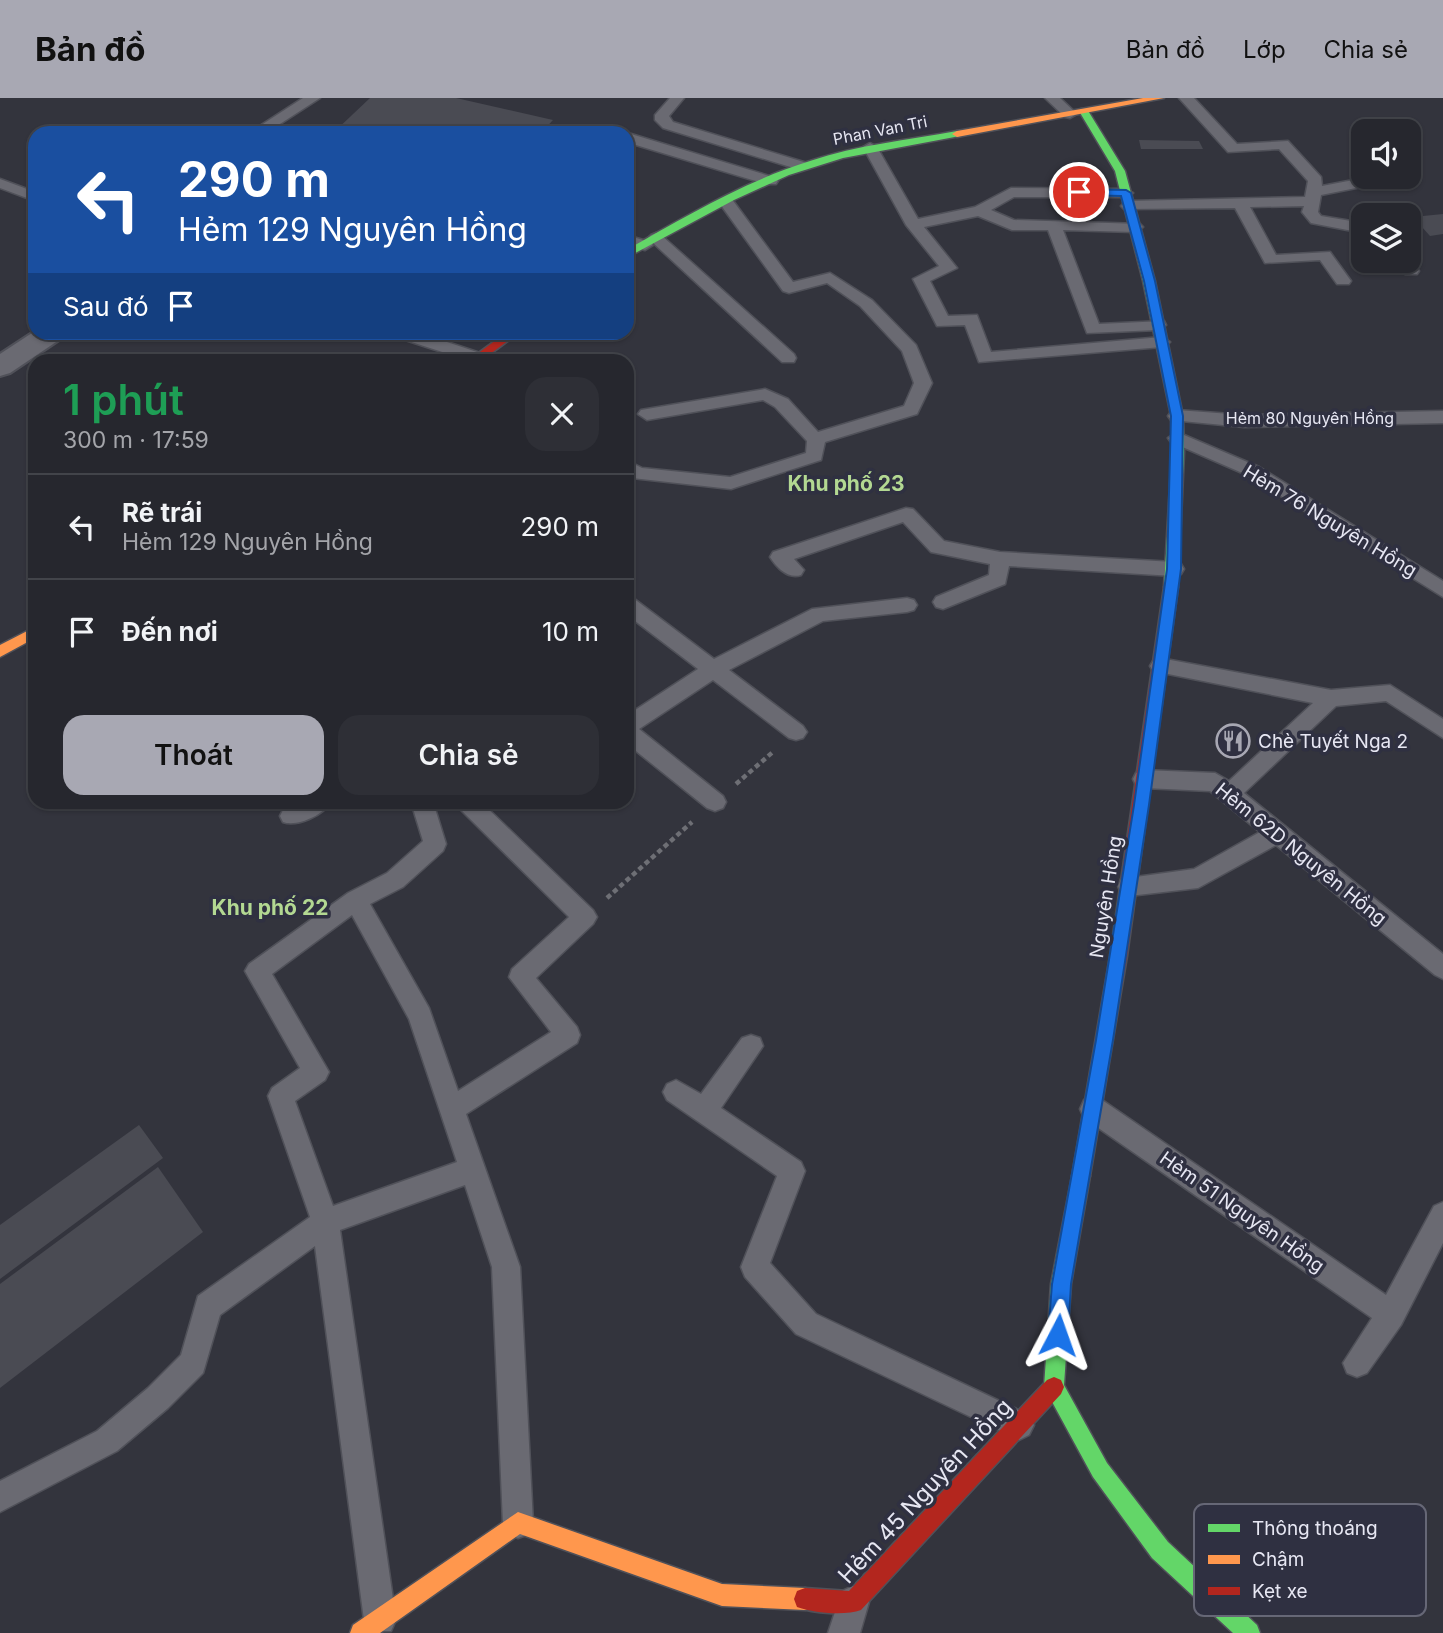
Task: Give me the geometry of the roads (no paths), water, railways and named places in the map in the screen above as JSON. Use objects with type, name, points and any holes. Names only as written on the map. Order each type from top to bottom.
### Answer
[{"type":"street","name":"Phan Van Tri","points":[[634,250],[726,201],[802,166],[870,147],[1077,112],[1127,100],[1160,98]]},
{"type":"street","name":"Nguyên Hồng","points":[[1054,1387],[1061,1284],[1129,886],[1174,569],[1177,438],[1177,416],[1162,342],[1120,171],[1077,112]]},
{"type":"street","points":[[0,368],[40,340]]},
{"type":"street","points":[[487,354],[505,340]]},
{"type":"street","points":[[0,652],[28,636]]},
{"type":"street","points":[[1054,1387],[1100,1470],[1160,1550],[1194,1582]]},
{"type":"street","name":"Hẻm 45 Nguyên Hồng","points":[[518,1523],[722,1595],[853,1602],[1054,1387]]},
{"type":"street","points":[[370,1626],[518,1523]]},
{"type":"street","points":[[1231,1616],[1249,1633]]},
{"type":"lane","points":[[267,126],[313,98]]},
{"type":"lane","points":[[654,98],[675,100]]},
{"type":"lane","points":[[1052,98],[1077,112]]},
{"type":"lane","points":[[1186,98],[1233,149],[1283,144],[1316,180],[1310,212],[1316,220],[1351,226]]},
{"type":"lane","points":[[675,100],[662,115],[662,120],[668,125],[802,166]]},
{"type":"lane","points":[[634,139],[660,143],[771,181]]},
{"type":"lane","points":[[870,147],[914,225],[949,268],[921,279],[943,322],[971,319],[985,358],[1162,342]]},
{"type":"lane","points":[[0,183],[28,194]]},
{"type":"lane","points":[[914,225],[980,211],[1012,192],[1240,203],[1312,196],[1351,186]]},
{"type":"lane","points":[[647,414],[765,394],[780,399],[807,435],[816,439],[911,410],[923,383],[910,349],[866,303],[830,278],[789,288],[726,201]]},
{"type":"lane","points":[[1240,203],[1271,260],[1324,255],[1343,281]]},
{"type":"lane","points":[[980,211],[1012,225],[1135,227]]},
{"type":"lane","points":[[1054,226],[1093,329],[1158,325]]},
{"type":"lane","points":[[634,240],[650,241],[788,358]]},
{"type":"lane","points":[[422,340],[462,354]]},
{"type":"lane","name":"Hẻm 80 Nguyên Hồng","points":[[1177,416],[1244,421],[1443,417]]},
{"type":"lane","name":"Hẻm 76 Nguyên Hồng","points":[[1177,438],[1253,471],[1443,590]]},
{"type":"lane","points":[[634,471],[638,474],[731,483],[815,456],[816,439]]},
{"type":"lane","points":[[794,570],[780,557],[906,514],[938,547],[1000,559],[1174,569]]},
{"type":"lane","points":[[943,602],[998,579],[1000,559]]},
{"type":"lane","points":[[634,723],[713,669],[819,614],[906,605]]},
{"type":"lane","points":[[634,609],[796,732]]},
{"type":"lane","points":[[1160,666],[1331,698],[1390,693],[1443,730]]},
{"type":"lane","points":[[1229,794],[1331,698]]},
{"type":"lane","points":[[634,736],[715,802]]},
{"type":"lane","name":"Hẻm 62D Nguyên Hồng","points":[[1144,779],[1215,782],[1443,968]]},
{"type":"lane","points":[[291,816],[304,809]]},
{"type":"lane","points":[[370,1626],[325,1222],[281,1096],[316,1072],[257,971],[356,900],[395,880],[435,844],[424,809]]},
{"type":"lane","points":[[452,1110],[568,1035],[521,977],[584,917],[474,809]]},
{"type":"lane","points":[[1129,886],[1198,878],[1277,833]]},
{"type":"lane","points":[[356,900],[420,1016],[506,1267],[518,1523]]},
{"type":"lane","points":[[705,1110],[751,1046]]},
{"type":"lane","points":[[676,1092],[792,1171],[755,1267],[806,1324],[1018,1425]]},
{"type":"lane","name":"Hẻm 51 Nguyên Hồng","points":[[1093,1109],[1391,1315]]},
{"type":"lane","points":[[0,1497],[107,1441],[193,1363],[208,1306],[252,1277],[325,1222],[472,1170]]},
{"type":"lane","points":[[1357,1363],[1391,1315],[1443,1215]]},
{"type":"lane","points":[[844,1633],[853,1602]]},
{"type":"place","name":"Chè Tuyết Nga 2","points":[[1233,741]]},
{"type":"district","name":"Khu phố 23","points":[[846,483]]},
{"type":"district","name":"Khu phố 22","points":[[270,907]]}]
